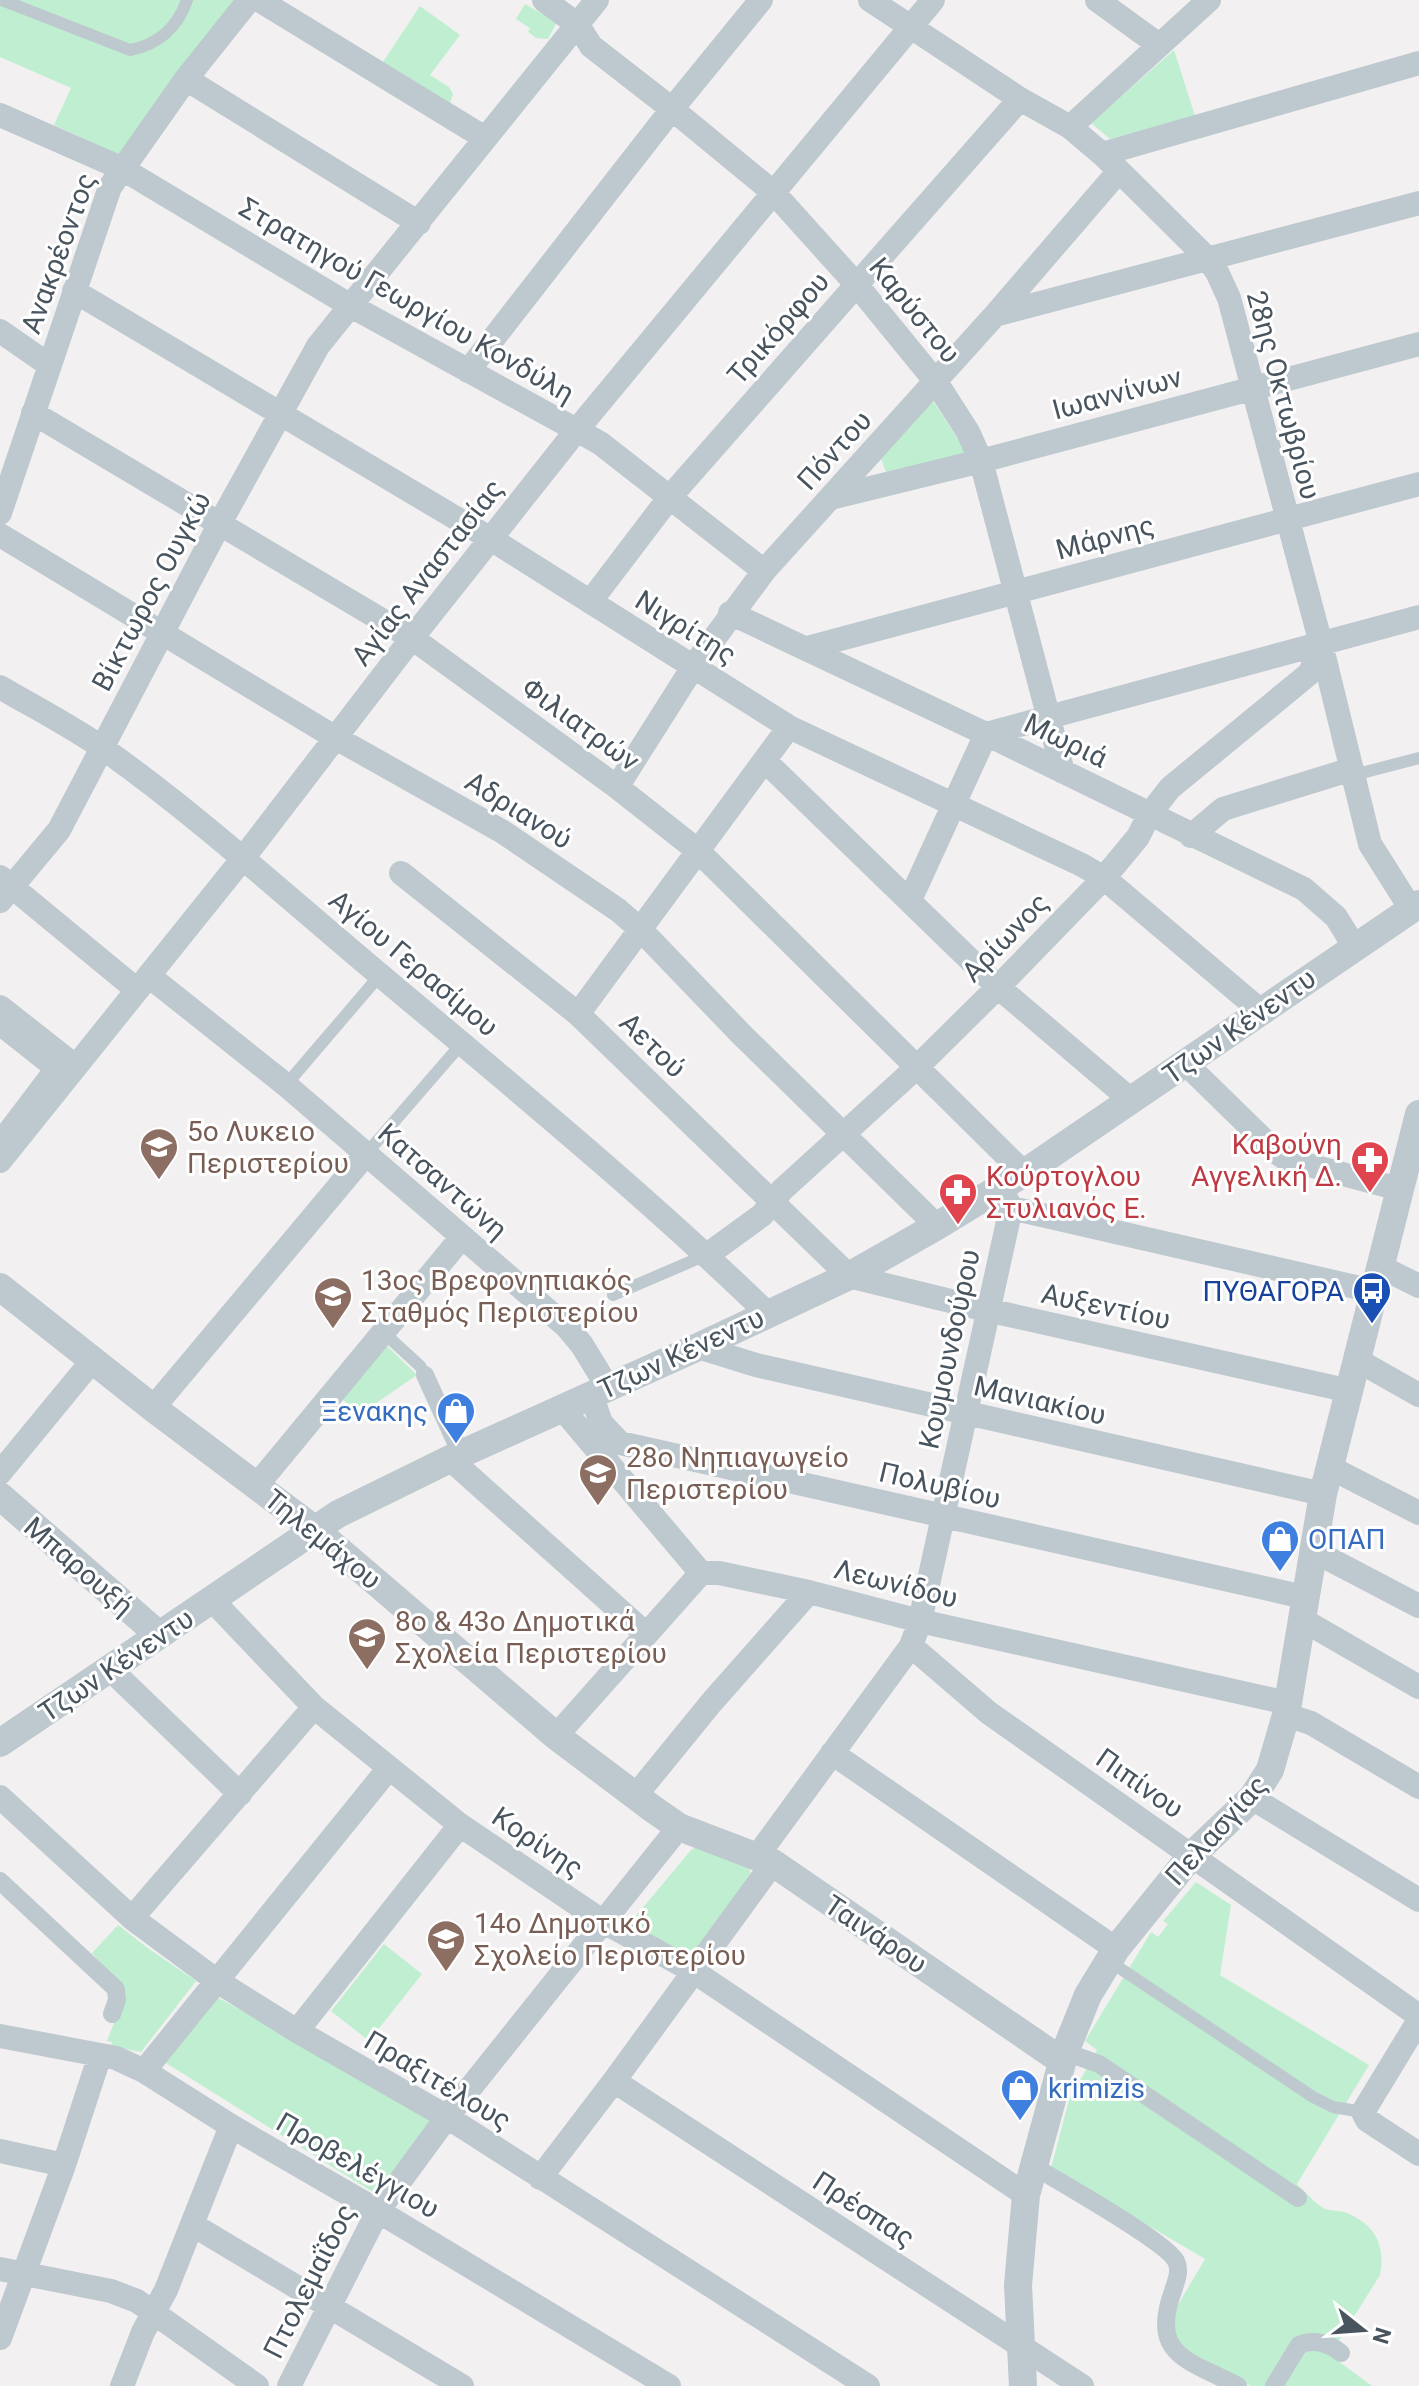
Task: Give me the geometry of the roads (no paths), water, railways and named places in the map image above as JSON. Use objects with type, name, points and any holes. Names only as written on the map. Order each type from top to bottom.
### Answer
[{"type":"street","name":"Ανακρέοντος","points":[[0,513],[7,463],[33,413],[110,187],[186,79],[249,0]]},
{"type":"street","points":[[259,0],[485,138]]},
{"type":"street","name":"Καρύστου","points":[[544,0],[578,25],[591,46],[774,193],[856,284],[936,382],[968,432],[981,461],[1063,772]]},
{"type":"street","name":"Βίκτωρος Ουγκώ","points":[[4,888],[59,830],[220,523],[318,346],[597,0]]},
{"type":"street","points":[[468,371],[761,0]]},
{"type":"street","name":"28ης Οκτωβρίου","points":[[870,0],[1020,99],[1070,127],[1111,162],[1207,258],[1217,272],[1229,298],[1321,644],[1370,844],[1416,910]]},
{"type":"street","name":"Αγίας Αναστασίας","points":[[0,1161],[244,857],[576,431],[933,0]]},
{"type":"street","points":[[1097,0],[1159,45]]},
{"type":"street","points":[[1070,127],[1209,0]]},
{"type":"street","points":[[1111,162],[1419,63]]},
{"type":"street","points":[[186,79],[419,223]]},
{"type":"street","name":"Τρικόρφου","points":[[590,602],[669,498],[1020,99]]},
{"type":"street","name":"Στρατηγού Γεωργίου Κονδύλη","points":[[0,115],[121,168],[351,306],[600,443],[764,571]]},
{"type":"street","name":"Πόντου","points":[[617,787],[730,613],[764,571],[995,315],[1111,162]]},
{"type":"street","points":[[995,315],[1419,203]]},
{"type":"street","name":"Νιγρίτης","points":[[74,291],[491,539],[789,727],[1104,878],[1262,1012]]},
{"type":"street","points":[[0,331],[49,365]]},
{"type":"street","name":"Ιωαννίνων","points":[[830,498],[1419,344]]},
{"type":"street","name":"Φιλιατρών","points":[[33,413],[412,638],[617,787],[697,850],[916,1068],[1012,1189]]},
{"type":"street","name":"Μάρνης","points":[[807,648],[1419,484]]},
{"type":"street","name":"Αδριανού","points":[[0,535],[336,738],[503,832],[618,910],[937,1226]]},
{"type":"street","name":"Μωριά","points":[[730,613],[1304,889],[1336,917],[1354,946]]},
{"type":"street","points":[[910,900],[986,734],[1419,617]]},
{"type":"street","name":"Αρίωνος","points":[[707,1255],[762,1215],[782,1190],[916,1068],[998,987],[1104,878],[1138,837],[1149,815],[1170,788],[1310,673],[1321,644]]},
{"type":"street","name":"Αγίου Γερασίμου","points":[[0,687],[102,748],[244,857],[463,1042],[707,1255],[767,1313]]},
{"type":"street","points":[[578,1014],[789,727]]},
{"type":"street","points":[[765,761],[998,987],[1131,1100]]},
{"type":"street","points":[[1191,836],[1223,809],[1353,772]]},
{"type":"street","name":"Αετού","points":[[401,873],[578,1014],[849,1276]]},
{"type":"street","name":"Κατσαντώνη","points":[[4,888],[286,1085],[567,1327],[582,1345],[599,1390]]},
{"type":"street","name":"Τζων Κένεντυ","points":[[3,1735],[111,1670],[338,1514],[561,1407],[849,1276],[937,1226],[1012,1189],[1131,1100],[1354,946],[1416,910]]},
{"type":"street","points":[[0,1007],[75,1066]]},
{"type":"street","points":[[0,1027],[53,1069],[0,1139]]},
{"type":"street","points":[[1186,1064],[1286,1159],[1399,1189]]},
{"type":"street","name":"Πελασγίας","points":[[1023,2386],[1019,2346],[1019,2254],[1026,2195],[1063,2056],[1088,1995],[1112,1955],[1191,1856],[1252,1798],[1270,1770],[1287,1709],[1312,1550],[1327,1481],[1399,1189],[1414,1156],[1419,1114]]},
{"type":"street","points":[[153,1408],[366,1154]]},
{"type":"street","points":[[1012,1189],[1376,1279],[1419,1286]]},
{"type":"street","name":"Κουμουνδούρου","points":[[540,2178],[693,1971],[832,1753],[911,1646],[920,1621],[943,1517],[1012,1189]]},
{"type":"street","points":[[257,1485],[462,1237]]},
{"type":"street","name":"Αυξεντίου","points":[[849,1276],[1350,1391]]},
{"type":"street","name":"Τηλεμάχου","points":[[0,1287],[92,1361],[314,1529],[556,1736],[679,1827]]},
{"type":"street","name":"Μανιακίου","points":[[698,1347],[756,1365],[965,1414],[1327,1481],[1419,1513]]},
{"type":"street","points":[[1357,1360],[1419,1395]]},
{"type":"street","points":[[0,1473],[92,1361]]},
{"type":"street","points":[[425,1375],[456,1456],[646,1634]]},
{"type":"street","name":"Πολυβίου","points":[[599,1390],[601,1423],[620,1443],[943,1517],[1302,1608],[1419,1687]]},
{"type":"street","points":[[556,1736],[701,1573],[561,1407]]},
{"type":"street","name":"Μπαρουξή","points":[[0,1496],[159,1635]]},
{"type":"street","points":[[1312,1550],[1419,1606]]},
{"type":"street","name":"Λεωνίδου","points":[[701,1573],[719,1573],[809,1592],[1287,1709],[1419,1787]]},
{"type":"street","points":[[636,1795],[711,1703],[809,1592]]},
{"type":"street","name":"Κορίνης","points":[[212,1600],[314,1707],[460,1825],[602,1921],[693,1971],[1026,2195]]},
{"type":"street","name":"Πιπίνου","points":[[911,1646],[989,1713],[1419,2018]]},
{"type":"street","points":[[111,1670],[240,1794]]},
{"type":"street","points":[[132,1918],[314,1707]]},
{"type":"street","points":[[832,1753],[1112,1955]]},
{"type":"street","points":[[144,2071],[389,1768]]},
{"type":"street","name":"Πραξιτέλους","points":[[0,1797],[132,1918],[217,1981],[447,2117],[868,2386]]},
{"type":"street","points":[[1252,1798],[1419,1900]]},
{"type":"street","points":[[297,2031],[460,1825]]},
{"type":"street","name":"Ταινάρου","points":[[679,1827],[765,1859],[1063,2056]]},
{"type":"street","name":"Πτολεμαΐδος","points":[[289,2386],[378,2211],[447,2117],[679,1827]]},
{"type":"street","points":[[0,1881],[116,1989],[117,2000],[112,2014]]},
{"type":"street","points":[[1419,2018],[1363,2112],[1367,2120],[1419,2154]]},
{"type":"street","name":"Προβελέγγιου","points":[[0,2036],[116,2058],[144,2071],[231,2126],[378,2211],[628,2376],[669,2386]]},
{"type":"street","points":[[0,2338],[12,2271],[64,2165],[100,2055]]},
{"type":"street","points":[[1063,2056],[1099,2064],[1298,2198]]},
{"type":"street","name":"Πρέσπας","points":[[614,2081],[1082,2386]]},
{"type":"street","points":[[122,2386],[143,2332],[155,2312],[193,2225],[231,2126]]},
{"type":"street","points":[[0,2151],[64,2165]]},
{"type":"street","points":[[1032,2165],[1172,2254],[1178,2264],[1178,2276],[1167,2306],[1164,2325],[1166,2339],[1174,2351],[1238,2386]]},
{"type":"street","points":[[193,2225],[462,2386]]},
{"type":"street","points":[[12,2271],[111,2291],[137,2301],[257,2386]]},
{"type":"street","points":[[1274,2386],[1299,2345],[1316,2342],[1332,2345],[1341,2353]]},
{"type":"lane","points":[[2,0],[130,50],[147,47],[164,36],[183,12],[187,0]]},
{"type":"lane","points":[[1353,772],[1419,758]]},
{"type":"lane","points":[[286,1085],[380,975]]},
{"type":"lane","points":[[366,1154],[463,1042]]},
{"type":"lane","points":[[613,1295],[707,1255]]},
{"type":"lane","points":[[383,1332],[420,1366],[425,1375]]},
{"type":"lane","points":[[1112,1955],[1313,2097],[1333,2107],[1363,2112]]},
{"type":"place","name":"5ο Λυκειο Περιστερίου","points":[[159,1181]]},
{"type":"place","name":"Καβούνη Αγγελική Δ.","points":[[1370,1194]]},
{"type":"place","name":"Κούρτογλου Στυλιανός Ε.","points":[[958,1226]]},
{"type":"place","name":"ΠΥΘΑΓΟΡΑ","points":[[1372,1325]]},
{"type":"place","name":"13ος Βρεφονηπιακός Σταθμός Περιστερίου","points":[[333,1330]]},
{"type":"place","name":"Ξενακης","points":[[456,1445]]},
{"type":"place","name":"28ο Νηπιαγωγείο Περιστερίου","points":[[598,1507]]},
{"type":"place","name":"ΟΠΑΠ","points":[[1280,1573]]},
{"type":"place","name":"8ο & 43ο Δημοτικά Σχολεία Περιστερίου","points":[[367,1671]]},
{"type":"place","name":"14ο Δημοτικό Σχολείο Περιστερίου","points":[[446,1973]]},
{"type":"place","name":"krimizis","points":[[1020,2122]]}]
